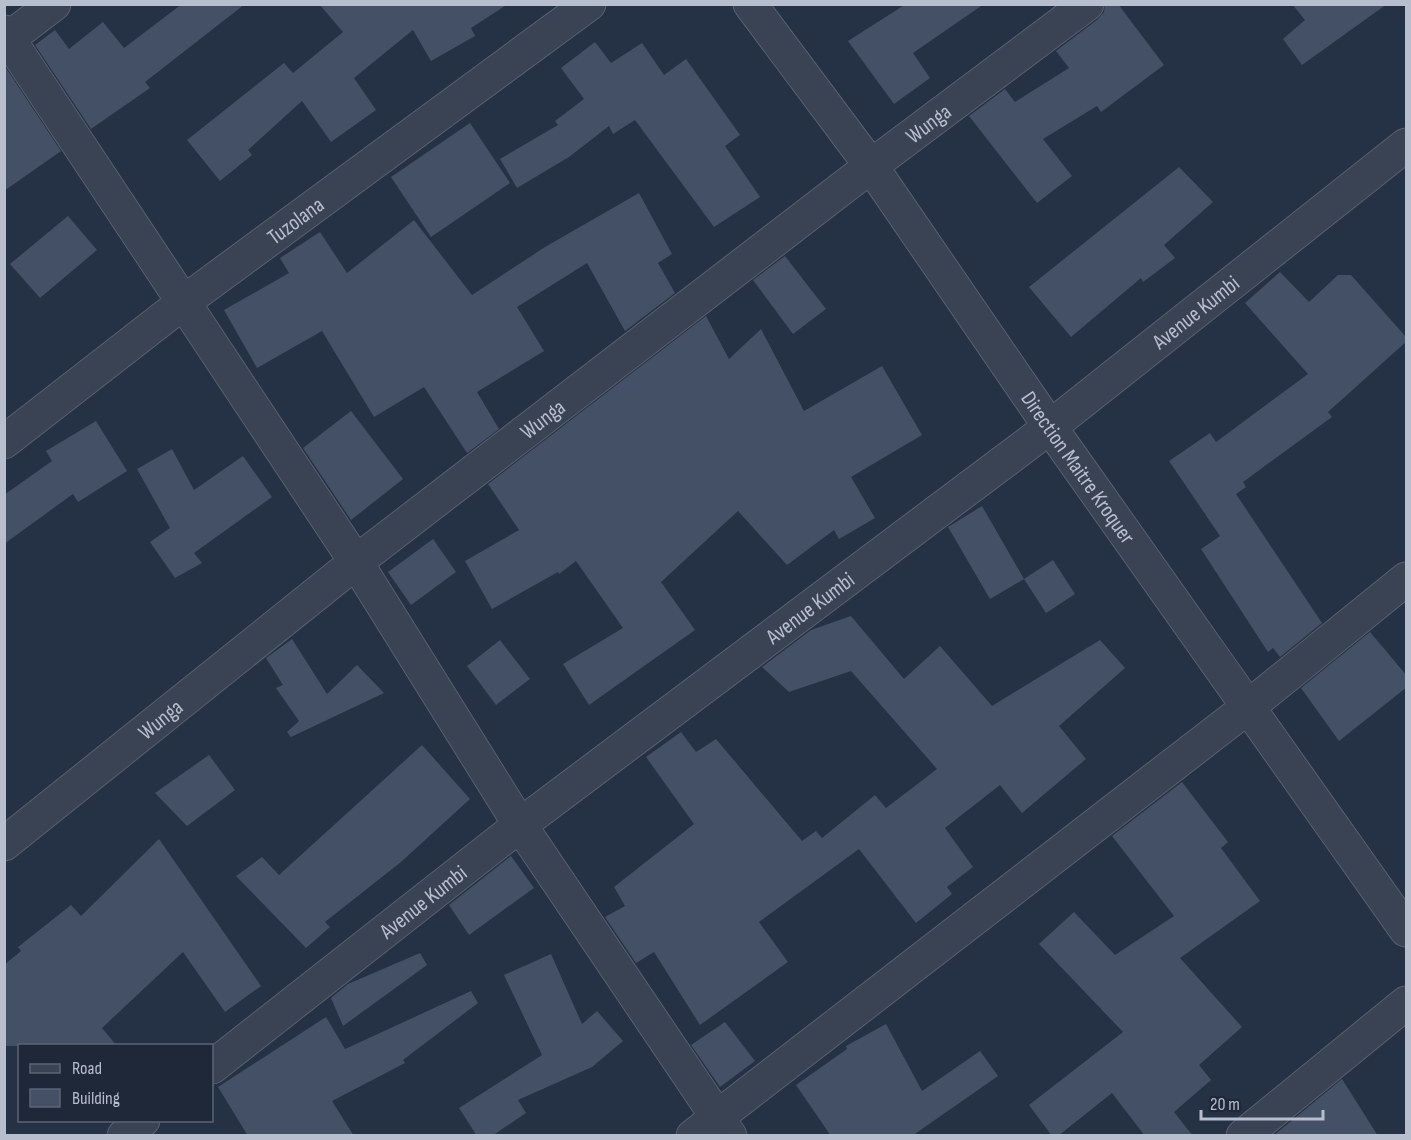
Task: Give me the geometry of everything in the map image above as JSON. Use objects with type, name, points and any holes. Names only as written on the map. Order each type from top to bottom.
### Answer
[{"type":"street","points":[[54,4],[6,38],[356,562],[714,1129],[1407,579]]},
{"type":"street","name":"Tuzolana","points":[[4,442],[184,302],[589,4]]},
{"type":"street","name":"Direction Maitre Kroquer","points":[[750,4],[871,166],[1050,427],[1407,930]]},
{"type":"street","name":"Wunga","points":[[4,844],[356,562],[871,166],[1087,4]]},
{"type":"street","name":"Avenue Kumbi","points":[[213,1066],[520,825],[1050,427],[1407,145]]},
{"type":"street","points":[[1243,1136],[1407,1003]]},
{"type":"street","points":[[124,1136],[141,1122]]},
{"type":"building","points":[[182,4],[245,4],[145,82],[150,88],[91,129],[35,45],[55,30],[69,49],[103,22],[124,48]]},
{"type":"building","points":[[319,4],[508,4],[471,28],[475,36],[431,61],[413,30],[354,78],[376,110],[331,142],[302,101],[248,150],[252,155],[220,181],[187,140],[284,63],[293,73],[343,32]]},
{"type":"building","points":[[906,4],[984,4],[913,53],[930,78],[894,104],[848,41]]},
{"type":"building","points":[[1105,4],[1118,4],[1164,65],[1101,112],[1097,106],[1043,139],[1072,176],[1037,203],[969,116],[1005,89],[1015,102],[1069,68],[1056,51],[1098,19],[1104,12]]},
{"type":"building","points":[[1292,4],[1387,4],[1302,65],[1283,39],[1305,20]]},
{"type":"building","points":[[595,42],[611,63],[642,43],[664,75],[686,59],[740,135],[725,146],[760,197],[714,227],[635,120],[613,134],[609,126],[569,157],[517,188],[500,159],[558,125],[555,121],[584,99],[561,68]]},
{"type":"building","points":[[6,68],[61,151],[4,191],[4,69]]},
{"type":"building","points":[[470,123],[510,183],[431,237],[391,177]]},
{"type":"building","points":[[1179,167],[1213,202],[1164,245],[1175,258],[1143,282],[1141,278],[1071,337],[1029,287]]},
{"type":"building","points":[[639,193],[672,254],[658,263],[675,293],[625,331],[587,263],[517,307],[544,351],[477,392],[499,429],[467,453],[424,387],[374,417],[322,331],[257,368],[224,310],[289,273],[280,258],[320,232],[347,273],[414,220],[472,295],[545,247]]},
{"type":"building","points":[[68,216],[97,250],[40,298],[10,264]]},
{"type":"building","points":[[785,256],[826,309],[793,334],[753,280]]},
{"type":"building","points":[[1280,272],[1309,302],[1338,275],[1351,275],[1407,338],[1407,341],[1328,412],[1332,417],[1243,482],[1246,487],[1236,494],[1322,623],[1280,657],[1273,648],[1268,652],[1201,549],[1220,536],[1169,461],[1210,433],[1216,442],[1308,374],[1245,303]]},
{"type":"building","points":[[706,316],[729,359],[761,329],[804,411],[882,366],[922,435],[851,477],[875,518],[839,539],[834,530],[787,565],[738,511],[661,582],[695,630],[589,705],[563,664],[623,628],[576,561],[559,574],[558,572],[492,609],[465,561],[519,530],[488,484]]},
{"type":"building","points":[[351,411],[403,479],[351,520],[303,448]]},
{"type":"building","points":[[96,421],[127,471],[78,502],[73,494],[4,544],[4,495],[52,461],[46,451]]},
{"type":"building","points":[[172,449],[194,490],[243,456],[272,497],[194,553],[202,563],[175,578],[150,542],[170,528],[137,469]]},
{"type":"building","points":[[982,506],[1024,579],[990,599],[948,527]]},
{"type":"building","points":[[433,539],[456,572],[411,605],[388,572]]},
{"type":"building","points":[[1053,560],[1075,594],[1046,613],[1024,579]]},
{"type":"building","points":[[851,616],[904,679],[940,646],[992,706],[1100,640],[1125,668],[1059,726],[1086,759],[1022,813],[1000,785],[945,828],[973,867],[947,887],[952,894],[916,923],[859,849],[759,922],[788,962],[700,1025],[654,952],[636,963],[605,917],[625,906],[614,887],[694,824],[646,757],[681,732],[696,752],[716,739],[802,841],[816,831],[822,838],[875,795],[886,808],[937,769],[851,671],[789,692],[762,667],[811,630]]},
{"type":"building","points":[[1370,632],[1407,676],[1407,687],[1339,741],[1301,688]]},
{"type":"building","points":[[292,639],[327,694],[357,665],[384,693],[291,737],[287,732],[299,721],[276,688],[283,685],[266,658]]},
{"type":"building","points":[[500,640],[530,679],[496,705],[467,666]]},
{"type":"building","points":[[422,745],[470,799],[401,862],[325,922],[330,927],[306,948],[236,876],[262,857],[279,875]]},
{"type":"building","points":[[209,755],[235,790],[187,826],[155,793]]},
{"type":"building","points":[[1182,782],[1228,842],[1221,848],[1260,901],[1180,958],[1242,1027],[1199,1065],[1211,1080],[1174,1112],[1193,1136],[1145,1136],[1112,1093],[1058,1136],[1052,1136],[1029,1105],[1123,1032],[1039,944],[1074,912],[1115,955],[1174,916],[1112,836]]},
{"type":"building","points":[[159,839],[261,986],[225,1012],[183,952],[102,1028],[115,1044],[4,1046],[4,965],[21,951],[18,947],[71,905],[81,916]]},
{"type":"building","points":[[511,856],[534,888],[469,935],[449,905]]},
{"type":"building","points":[[420,953],[427,965],[343,1026],[331,998],[348,984]]},
{"type":"building","points":[[551,954],[582,1024],[597,1011],[623,1041],[592,1067],[518,1100],[526,1113],[492,1136],[477,1136],[459,1108],[542,1055],[504,975]]},
{"type":"building","points":[[471,991],[478,1003],[403,1060],[405,1063],[332,1101],[354,1136],[248,1136],[218,1087],[326,1017],[345,1049]]},
{"type":"building","points":[[725,1022],[755,1061],[720,1087],[691,1045]]},
{"type":"building","points":[[886,1024],[922,1091],[980,1051],[998,1076],[912,1136],[831,1136],[796,1085],[847,1049],[846,1046]]},
{"type":"building","points":[[1342,1079],[1378,1136],[1273,1136]]}]
